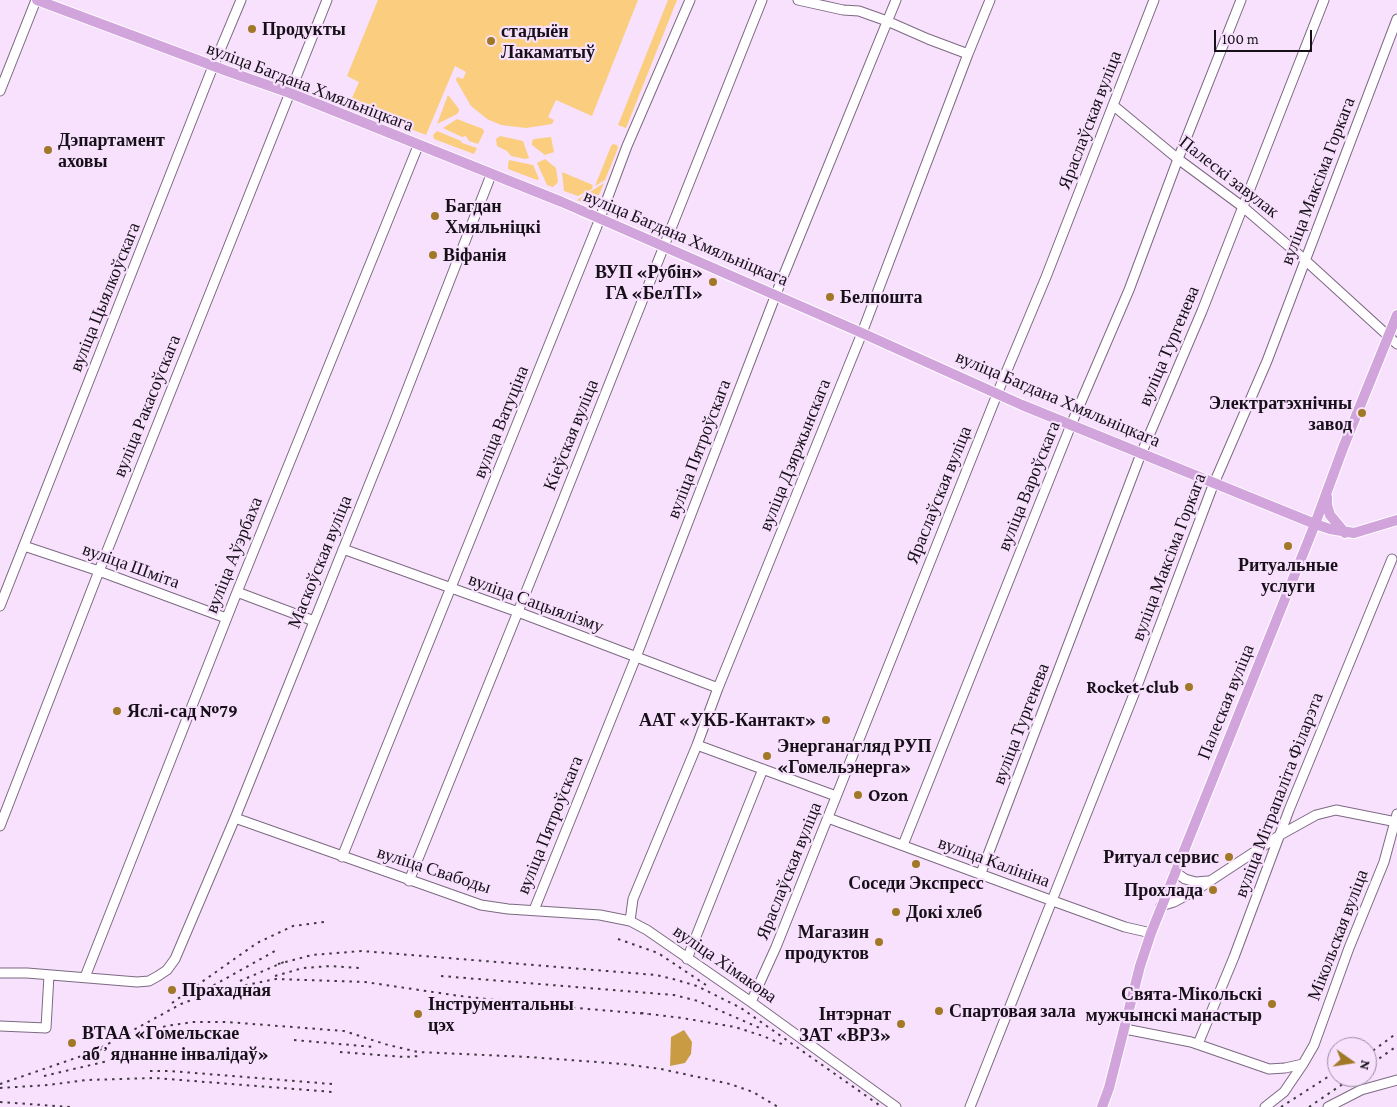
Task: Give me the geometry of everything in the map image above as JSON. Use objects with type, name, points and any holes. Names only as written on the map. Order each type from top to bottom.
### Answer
[{"type":"main road","name":"вуліца Багдана Хмяльніцкага","points":[[37,0],[290,93],[600,218],[998,394],[1316,524],[1345,533]]},
{"type":"main road","name":"Палеская вуліца","points":[[1102,1107],[1109,1088],[1150,933],[1316,524],[1346,439],[1397,315]]},
{"type":"main road","points":[[1327,492],[1326,505],[1330,514],[1345,533],[1354,533],[1397,520]]},
{"type":"street","points":[[0,91],[37,0]]},
{"type":"street","name":"вуліца Цыялкоўскага","points":[[0,606],[4,581],[24,546],[241,0]]},
{"type":"street","name":"вуліца Ракасоўскага","points":[[0,826],[99,571],[327,0]]},
{"type":"street","name":"вуліца Ватуціна","points":[[342,857],[600,218],[627,146],[690,0]]},
{"type":"street","name":"Кіеўская вуліца","points":[[409,881],[762,0]]},
{"type":"street","points":[[798,0],[843,10],[859,11],[968,54]]},
{"type":"street","name":"вуліца Пятроўскага","points":[[534,910],[636,657],[776,295],[896,0]]},
{"type":"street","name":"вуліца Дзяржынскага","points":[[630,922],[633,899],[697,745],[718,688],[862,333],[990,0]]},
{"type":"street","name":"Яраслаўская вуліца","points":[[751,1002],[776,947],[828,818],[1114,106],[1154,0]]},
{"type":"street","name":"вуліца Вароўскага","points":[[903,845],[1072,425],[1129,290],[1241,0]]},
{"type":"street","name":"вуліца Тургенева","points":[[981,873],[1142,454],[1202,311],[1324,0]]},
{"type":"street","name":"вуліца Максіма Горкага","points":[[970,1107],[1053,901],[1215,482],[1267,361],[1397,19]]},
{"type":"street","name":"Палескі завулак","points":[[1114,106],[1178,159],[1243,207],[1306,260],[1388,336]]},
{"type":"street","name":"вуліца Аўэрбаха","points":[[85,977],[226,618],[418,146]]},
{"type":"street","name":"Маскоўская вуліца","points":[[85,977],[137,982],[149,981],[167,970],[175,959],[235,818],[394,423],[491,175]]},
{"type":"street","points":[[1388,336],[1397,344]]},
{"type":"street","name":"вуліца Шміта","points":[[24,546],[99,571],[226,618]]},
{"type":"street","name":"вуліца Сацыялізму","points":[[343,549],[518,612],[718,688]]},
{"type":"street","name":"вуліца Мітрапаліта Філарэта","points":[[1198,1044],[1293,800],[1392,559]]},
{"type":"street","points":[[237,592],[314,621]]},
{"type":"street","points":[[697,745],[836,796]]},
{"type":"street","points":[[687,959],[763,769]]},
{"type":"street","points":[[1161,906],[1174,902],[1198,889],[1280,835],[1316,815],[1330,810],[1397,820]]},
{"type":"street","name":"вуліца Свабоды","points":[[235,818],[481,905],[600,915],[630,922]]},
{"type":"street","name":"вуліца Калініна","points":[[828,818],[1053,901],[1150,933]]},
{"type":"street","name":"Мікольская вуліца","points":[[1303,1064],[1314,1046],[1349,948],[1384,862],[1397,820]]},
{"type":"street","points":[[1175,872],[1185,880],[1208,882]]},
{"type":"street","points":[[1182,897],[1187,888],[1185,880]]},
{"type":"street","name":"вуліца Хімакова","points":[[630,922],[647,930],[751,1002],[896,1107]]},
{"type":"street","points":[[0,973],[85,977]]},
{"type":"street","points":[[0,1026],[46,1028],[49,975]]},
{"type":"street","points":[[1125,1029],[1198,1044],[1269,1069],[1303,1064]]},
{"type":"street","points":[[1265,1107],[1284,1092],[1303,1064]]},
{"type":"street","points":[[1328,1107],[1361,1090],[1397,1080]]},
{"type":"shaded area","name":"стадыён Лакаматыў","points":[[378,0],[638,0],[592,116],[556,100],[548,117],[554,120],[552,124],[526,128],[501,125],[487,119],[471,106],[456,80],[457,77],[463,79],[466,72],[455,66],[426,135],[349,105],[359,82],[347,76]]},
{"type":"shaded area","points":[[668,0],[677,0],[626,128],[618,125]]},
{"type":"shaded area","points":[[448,95],[459,111],[457,114],[437,124]]},
{"type":"shaded area","points":[[457,119],[483,129],[484,132],[478,144],[469,141],[466,136],[462,137],[443,128]]},
{"type":"shaded area","points":[[437,131],[477,148],[474,154],[434,139],[433,135]]},
{"type":"shaded area","points":[[500,136],[523,141],[529,158],[511,156],[507,151],[497,146],[496,139]]},
{"type":"shaded area","points":[[551,137],[554,152],[545,155],[532,145],[534,139]]},
{"type":"shaded area","points":[[613,144],[617,145],[618,148],[605,180],[595,186],[611,146]]},
{"type":"shaded area","points":[[545,159],[556,168],[558,182],[553,187],[547,185],[537,163]]},
{"type":"shaded area","points":[[509,160],[533,165],[539,179],[537,180],[508,169]]},
{"type":"shaded area","points":[[562,172],[593,185],[592,189],[578,196],[564,191]]},
{"type":"shaded area","points":[[604,183],[596,202],[587,204],[577,200]]},
{"type":"shaded area","points":[[684,1030],[692,1042],[691,1054],[685,1063],[670,1066],[671,1037]]},
{"type":"railway","points":[[172,1003],[257,943],[293,926],[324,922]]},
{"type":"railway","points":[[618,939],[658,953],[706,985]]},
{"type":"railway","points":[[207,989],[275,951]]},
{"type":"railway","points":[[278,964],[312,955],[362,951],[656,975],[673,979],[697,986],[741,1008],[882,1107]]},
{"type":"railway","points":[[240,981],[284,962]]},
{"type":"railway","points":[[275,976],[303,968],[331,966],[359,968]]},
{"type":"railway","points":[[441,976],[674,995],[698,1001],[762,1029]]},
{"type":"railway","points":[[95,1051],[181,1004],[212,992],[276,979],[365,982],[460,996],[648,1014]]},
{"type":"railway","points":[[641,1013],[735,1027],[786,1046]]},
{"type":"railway","points":[[128,1040],[166,1026],[193,1022],[227,1022],[344,1031],[418,1052],[529,1057],[623,1064],[661,1069],[730,1084],[753,1092],[778,1107]]},
{"type":"railway","points":[[1377,1048],[1397,1033]]},
{"type":"railway","points":[[294,1040],[374,1047]]},
{"type":"railway","points":[[1377,1060],[1397,1046]]},
{"type":"railway","points":[[0,1084],[102,1049]]},
{"type":"railway","points":[[340,1052],[404,1057],[421,1056]]},
{"type":"railway","points":[[44,1076],[142,1053]]},
{"type":"railway","points":[[150,1071],[332,1084]]},
{"type":"railway","points":[[1281,1107],[1327,1077]]},
{"type":"railway","points":[[0,1088],[86,1080],[155,1078],[333,1092]]},
{"type":"railway","points":[[1309,1107],[1338,1087]]},
{"type":"railway","points":[[0,1102],[70,1107]]},
{"type":"place","name":"Продукты","points":[[252,29]]},
{"type":"place","name":"стадыён Лакаматыў","points":[[491,41]]},
{"type":"place","name":"Дэпартамент аховы","points":[[48,150]]},
{"type":"place","name":"Багдан Хмяльніцкі","points":[[435,216]]},
{"type":"place","name":"Віфанія","points":[[433,255]]},
{"type":"place","name":"ВУП «Рубін» ГА «БелТІ»","points":[[713,282]]},
{"type":"place","name":"Белпошта","points":[[830,297]]},
{"type":"place","name":"Электратэхнічны завод","points":[[1362,413]]},
{"type":"place","name":"Ритуальные услуги","points":[[1288,546]]},
{"type":"place","name":"Rocket-club","points":[[1189,687]]},
{"type":"place","name":"Яслі-сад №79","points":[[117,711]]},
{"type":"place","name":"ААТ «УКБ-Кантакт»","points":[[826,720]]},
{"type":"place","name":"Энерганагляд РУП «Гомельэнерга»","points":[[767,756]]},
{"type":"place","name":"Ozon","points":[[858,795]]},
{"type":"place","name":"Ритуал сервис","points":[[1229,857]]},
{"type":"place","name":"Соседи Экспресс","points":[[916,864]]},
{"type":"place","name":"Прохлада","points":[[1213,890]]},
{"type":"place","name":"Докі хлеб","points":[[896,912]]},
{"type":"place","name":"Магазин продуктов","points":[[879,942]]},
{"type":"place","name":"Прахадная","points":[[172,990]]},
{"type":"place","name":"Свята-Мікольскі мужчынскі манастыр","points":[[1272,1004]]},
{"type":"place","name":"Спартовая зала","points":[[939,1011]]},
{"type":"place","name":"Інструментальны цэх","points":[[418,1014]]},
{"type":"place","name":"Інтэрнат ЗАТ «ВРЗ»","points":[[901,1024]]},
{"type":"place","name":"ВТАА «Гомельскае абʼяднанне інвалідаў»","points":[[72,1043]]}]
